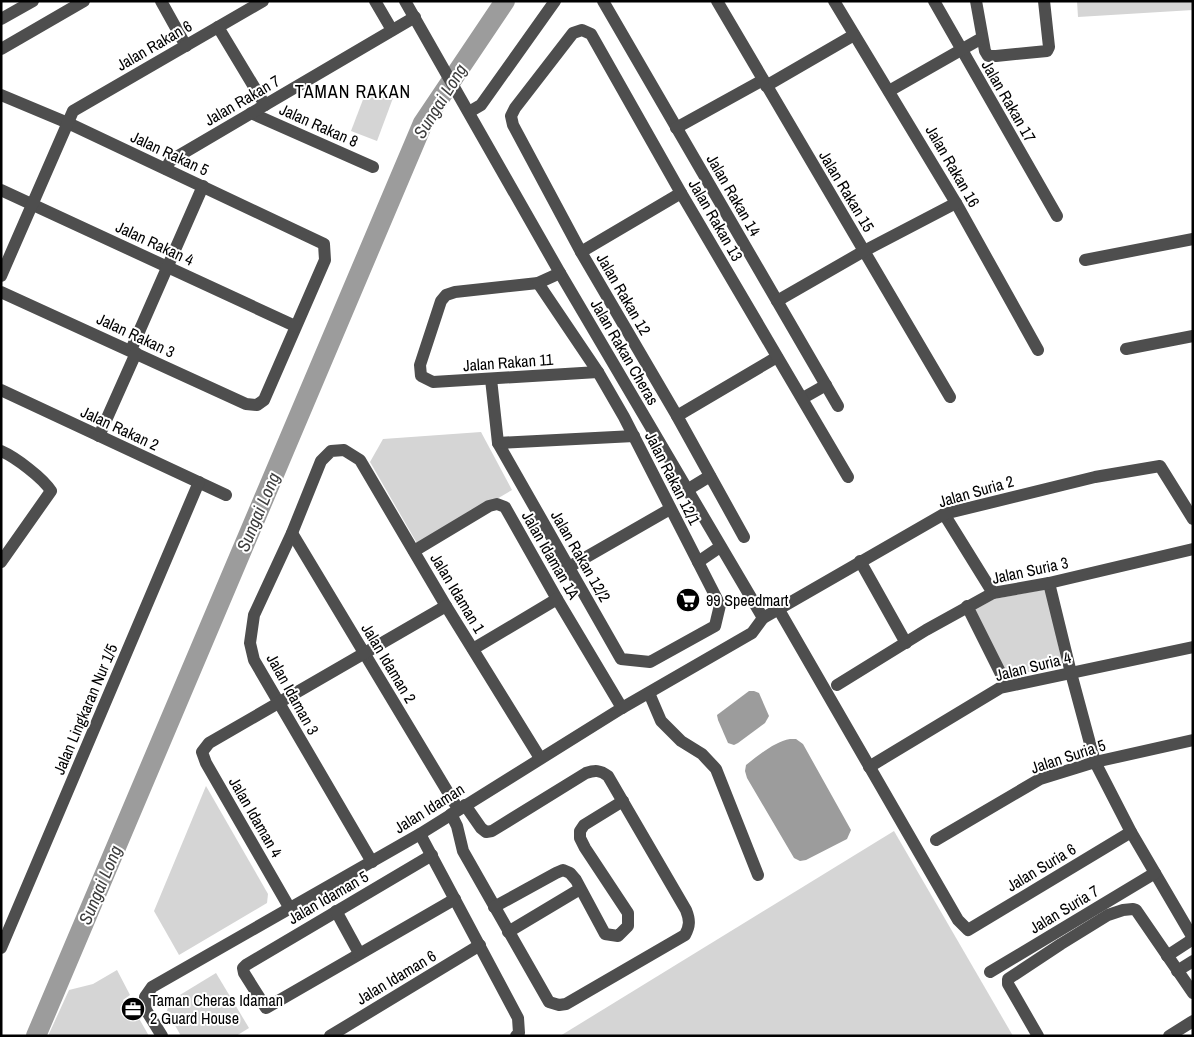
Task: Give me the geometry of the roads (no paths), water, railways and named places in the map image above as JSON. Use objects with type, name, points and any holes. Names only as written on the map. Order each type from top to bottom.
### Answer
[{"type":"street","points":[[1,19],[33,1]]},
{"type":"street","points":[[1,49],[84,1]]},
{"type":"street","points":[[161,1],[186,46]]},
{"type":"street","name":"Jalan Rakan 6","points":[[1,276],[73,111],[263,1]]},
{"type":"street","points":[[375,1],[392,30]]},
{"type":"street","name":"Jalan Rakan Cheras","points":[[405,1],[560,273],[763,618]]},
{"type":"street","points":[[468,112],[481,105],[555,1]]},
{"type":"street","name":"Jalan Rakan 14","points":[[602,1],[838,406]]},
{"type":"street","name":"Jalan Rakan 15","points":[[717,1],[950,397]]},
{"type":"street","name":"Jalan Rakan 16","points":[[834,1],[956,203],[1038,350]]},
{"type":"street","name":"Jalan Rakan 17","points":[[934,1],[1057,216]]},
{"type":"street","points":[[976,1],[984,51],[988,56],[1047,51],[1049,47],[1044,1]]},
{"type":"street","name":"Jalan Rakan 7","points":[[166,169],[170,161],[415,17]]},
{"type":"street","points":[[218,27],[265,105]]},
{"type":"street","name":"Jalan Rakan 13","points":[[545,68],[573,33],[582,30],[591,34],[681,193],[848,477]]},
{"type":"street","points":[[676,128],[854,35]]},
{"type":"street","points":[[889,91],[982,38]]},
{"type":"street","name":"Jalan Rakan 12","points":[[545,68],[515,108],[512,116],[513,125],[581,252],[677,416],[744,537]]},
{"type":"street","name":"Jalan Rakan 5","points":[[1,95],[68,123],[324,244],[325,260],[295,326]]},
{"type":"street","name":"Jalan Rakan 8","points":[[251,113],[373,167]]},
{"type":"street","points":[[99,436],[203,186]]},
{"type":"street","name":"Jalan Rakan 4","points":[[1,190],[295,326]]},
{"type":"street","points":[[581,252],[681,193]]},
{"type":"street","points":[[777,301],[864,251],[956,203]]},
{"type":"street","points":[[1085,260],[1193,239]]},
{"type":"street","points":[[538,283],[560,273]]},
{"type":"street","name":"Jalan Rakan 11","points":[[538,283],[455,292],[446,295],[441,301],[420,365],[421,376],[433,382],[598,372]]},
{"type":"street","name":"Jalan Rakan 12/1","points":[[538,283],[598,372],[634,436],[720,605],[715,626],[650,662]]},
{"type":"street","name":"Jalan Rakan 3","points":[[1,292],[246,404],[257,406],[264,400],[295,326]]},
{"type":"street","points":[[1126,349],[1193,336]]},
{"type":"street","points":[[677,416],[777,357]]},
{"type":"street","points":[[491,379],[498,443],[634,436]]},
{"type":"street","points":[[802,398],[826,385]]},
{"type":"street","name":"Jalan Rakan 2","points":[[2,392],[226,495]]},
{"type":"street","name":"Jalan Rakan 12/2","points":[[498,443],[621,659],[650,662]]},
{"type":"street","name":"Jalan Idaman 3","points":[[344,450],[331,451],[321,461],[292,533],[254,615],[250,643],[254,660],[372,862]]},
{"type":"street","name":"Jalan Idaman 1","points":[[344,450],[360,460],[446,606],[540,758]]},
{"type":"street","points":[[1,451],[12,456],[46,484],[51,491],[1,562]]},
{"type":"street","name":"Jalan Suria 2","points":[[763,618],[944,514],[1095,477],[1160,466],[1193,519]]},
{"type":"street","points":[[658,484],[677,472]]},
{"type":"street","points":[[687,490],[710,476]]},
{"type":"street","name":"Jalan Lingkaran Nur 1/5","points":[[1,948],[199,482]]},
{"type":"street","name":"Jalan Idaman 1A","points":[[414,550],[489,506],[497,504],[505,507],[622,708]]},
{"type":"street","points":[[569,567],[670,509]]},
{"type":"street","points":[[944,514],[993,593]]},
{"type":"street","name":"Jalan Idaman 2","points":[[292,533],[458,810]]},
{"type":"street","points":[[698,562],[720,547]]},
{"type":"street","name":"Jalan Suria 3","points":[[837,685],[967,606],[993,593],[1049,583],[1193,549]]},
{"type":"street","points":[[860,561],[906,643]]},
{"type":"street","points":[[1049,583],[1070,673],[1096,762],[1131,832],[1193,938],[1167,956]]},
{"type":"street","points":[[473,649],[557,599]]},
{"type":"street","points":[[279,703],[446,606]]},
{"type":"street","points":[[967,606],[1007,686]]},
{"type":"street","points":[[778,610],[869,767]]},
{"type":"street","name":"Jalan Idaman","points":[[162,1036],[146,1010],[145,998],[152,987],[420,834],[622,708],[752,633],[763,618]]},
{"type":"street","name":"Jalan Suria 4","points":[[869,767],[1000,688],[1193,647]]},
{"type":"street","points":[[649,693],[661,722],[681,740],[702,754],[716,769],[758,875]]},
{"type":"street","name":"Jalan Idaman 4","points":[[279,703],[209,743],[202,752],[206,763],[290,908]]},
{"type":"street","name":"Jalan Suria 5","points":[[936,840],[1040,779],[1096,762],[1193,740]]},
{"type":"street","name":"Jalan Suria 6","points":[[869,767],[958,920],[968,930],[1131,832]]},
{"type":"street","points":[[595,770],[602,771],[608,776],[686,910],[690,918],[689,928],[685,935],[571,1002],[558,1005],[549,1002],[463,851],[457,826],[458,810],[486,832],[492,831],[586,773],[595,770]]},
{"type":"street","points":[[494,907],[556,872],[564,870],[570,873],[605,934],[618,936],[628,926],[628,913],[585,848],[580,838],[580,830],[584,825],[622,801]]},
{"type":"street","points":[[420,834],[518,1018],[519,1033],[516,1036]]},
{"type":"street","name":"Jalan Idaman 5","points":[[359,953],[266,1008],[243,968],[336,911],[432,856]]},
{"type":"street","name":"Jalan Suria 7","points":[[990,972],[1155,873]]},
{"type":"street","points":[[508,932],[580,889]]},
{"type":"street","points":[[336,911],[359,953],[455,899]]},
{"type":"street","points":[[1038,1036],[1008,984],[1008,979],[1108,915],[1123,910],[1136,910],[1193,993]]},
{"type":"street","name":"Jalan Idaman 6","points":[[330,1036],[480,945]]},
{"type":"street","points":[[1177,971],[1193,962]]},
{"type":"street","points":[[1169,1036],[1193,1021]]},
{"type":"waterway","name":"Sungai Long","points":[[36,1036],[423,123],[505,1]]},
{"type":"place","name":"99 Speedmart","points":[[688,600]]},
{"type":"place","name":"Taman Cheras Idaman 2 Guard House","points":[[133,1009]]},
{"type":"district","name":"TAMAN RAKAN","points":[[353,91]]}]
